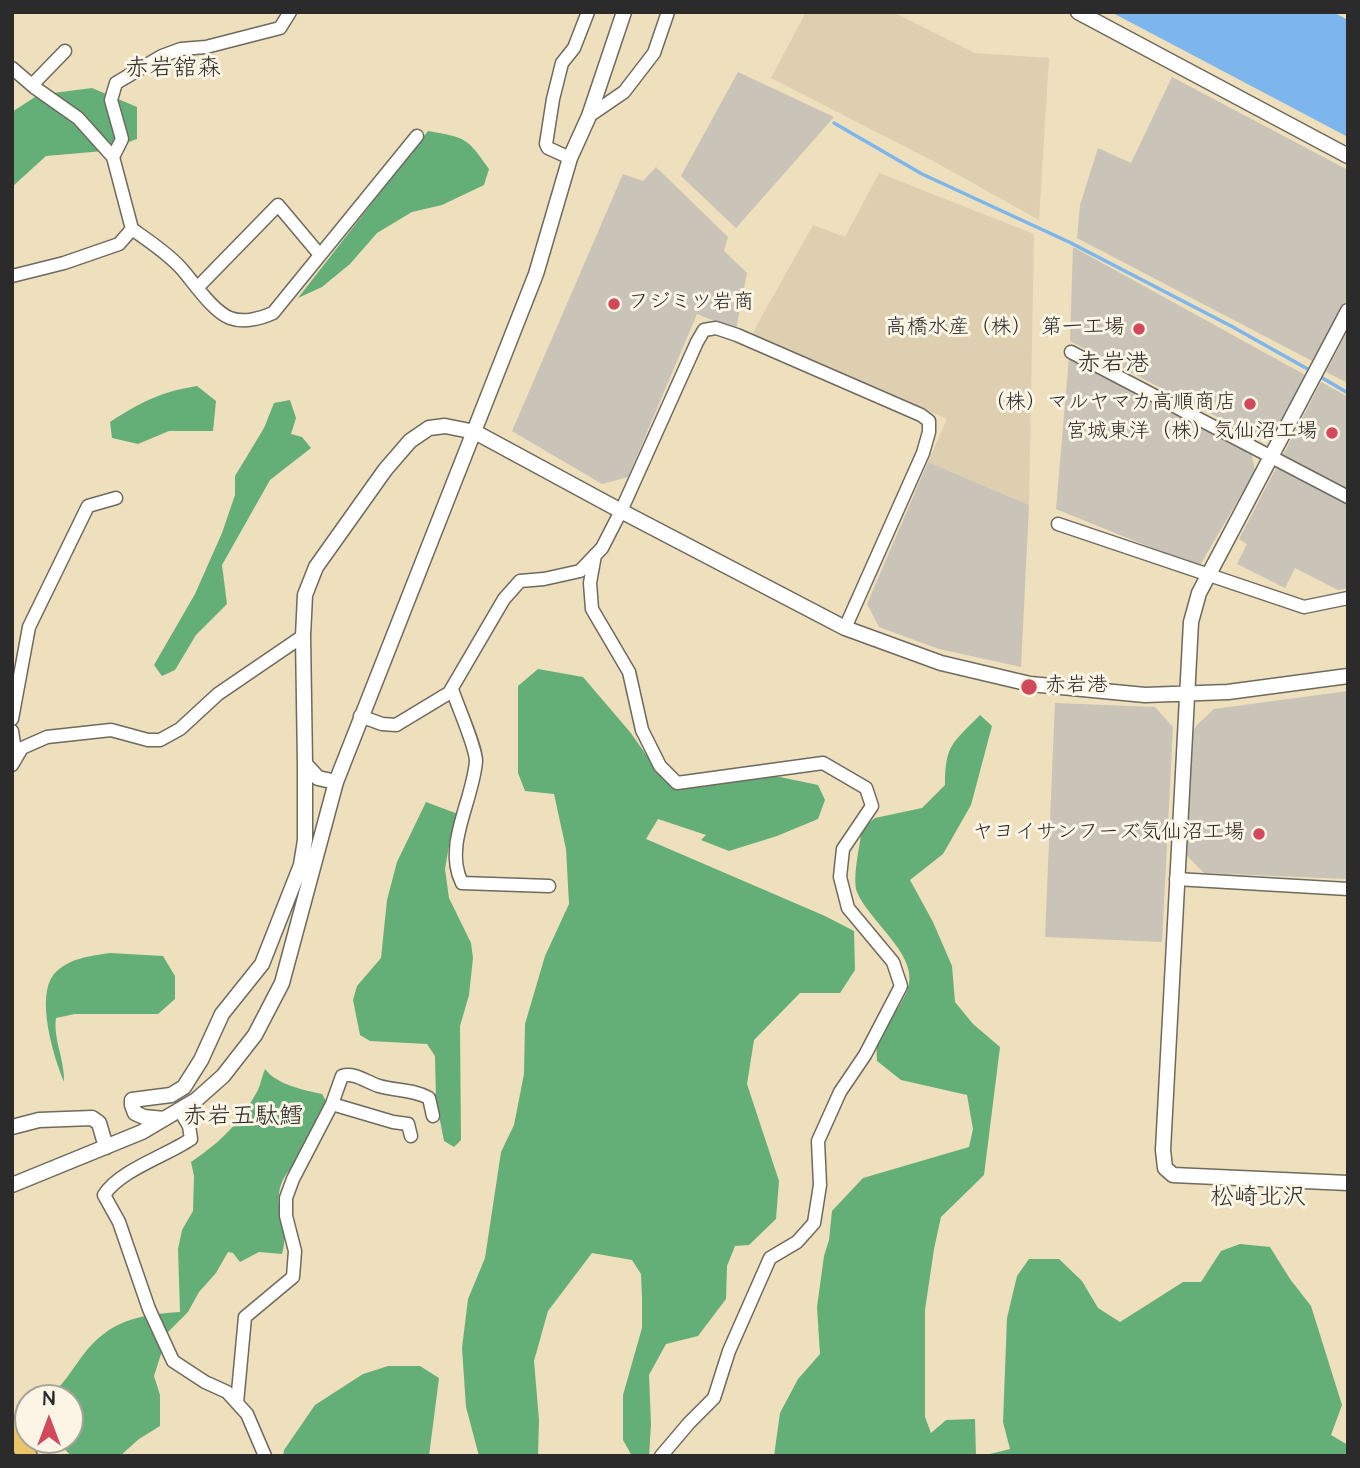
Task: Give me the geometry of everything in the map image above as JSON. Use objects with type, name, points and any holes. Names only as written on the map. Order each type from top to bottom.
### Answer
[{"type":"main road","points":[[12,1426],[27,1456]]},
{"type":"street","points":[[113,157],[122,139],[111,100],[116,83],[181,48],[206,47],[280,29],[290,12]]},
{"type":"street","points":[[570,158],[548,148],[547,140],[562,63],[574,48],[588,12]]},
{"type":"street","points":[[12,1185],[106,1147],[180,1111],[223,1076],[255,1035],[282,983],[336,782],[536,274],[570,158],[589,116],[624,12]]},
{"type":"street","points":[[589,116],[624,92],[654,53],[668,12]]},
{"type":"street","points":[[1078,12],[1348,156]]},
{"type":"street","points":[[32,85],[65,51]]},
{"type":"street","points":[[12,68],[78,118],[113,157],[132,229],[157,245],[212,304],[230,318],[258,320],[273,313],[417,135]]},
{"type":"street","points":[[197,288],[278,205],[320,255]]},
{"type":"street","points":[[12,276],[64,263],[119,244],[132,229]]},
{"type":"street","points":[[1348,311],[1199,593],[1191,622],[1163,1150],[1165,1168],[1173,1175],[1348,1183]]},
{"type":"street","points":[[360,716],[382,724],[396,725],[449,693],[504,599],[520,581],[580,571],[602,548],[704,330],[716,328],[737,335],[929,421],[923,453],[845,628]]},
{"type":"street","points":[[1071,352],[1348,497]]},
{"type":"street","points":[[164,1119],[135,1113],[132,1100],[171,1095],[184,1087],[201,1060],[219,1020],[262,964],[302,865],[306,840],[303,636],[305,595],[316,567],[385,470],[410,441],[429,428],[444,426],[475,432],[845,628],[941,663],[1030,684],[1132,694],[1186,695],[1228,692],[1348,676]]},
{"type":"street","points":[[12,719],[14,696],[29,627],[88,506],[116,498]]},
{"type":"street","points":[[1058,524],[1304,607],[1348,598]]},
{"type":"street","points":[[595,555],[590,583],[592,609],[629,671],[642,730],[660,766],[677,783],[823,763],[866,788],[872,806],[843,849],[840,877],[848,908],[893,962],[901,986],[865,1055],[840,1092],[818,1141],[820,1185],[814,1223],[797,1242],[770,1258],[729,1351],[714,1398],[661,1456]]},
{"type":"street","points":[[14,761],[22,748],[47,737],[85,731],[111,730],[148,740],[160,740],[180,729],[218,694],[303,636]]},
{"type":"street","points":[[452,689],[476,758],[470,795],[457,836],[455,871],[462,883],[549,886]]},
{"type":"street","points":[[12,731],[14,761]]},
{"type":"street","points":[[306,764],[318,778],[336,782]]},
{"type":"street","points":[[1176,879],[1348,889]]},
{"type":"street","points":[[237,1402],[245,1317],[293,1277],[295,1251],[286,1216],[286,1198],[332,1104],[342,1076],[350,1074],[380,1086],[421,1093],[429,1098],[433,1116]]},
{"type":"street","points":[[332,1104],[408,1124],[411,1136]]},
{"type":"street","points":[[180,1111],[189,1126],[191,1139],[129,1173],[109,1186],[104,1195],[119,1222],[149,1310],[173,1361],[205,1382],[227,1392],[237,1402],[247,1414],[265,1456]]},
{"type":"street","points":[[12,1127],[39,1120],[92,1118],[99,1123],[106,1147]]},
{"type":"shaded area","points":[[806,12],[893,12],[975,53],[1049,58],[1039,220],[935,162],[771,78]]},
{"type":"shaded area","points":[[738,72],[834,117],[736,228],[681,176]]},
{"type":"shaded area","points":[[1172,77],[1348,170],[1348,297],[1314,362],[1077,238],[1080,205],[1098,148],[1131,163]]},
{"type":"shaded area","points":[[656,167],[728,237],[724,251],[747,273],[736,330],[697,314],[628,477],[602,484],[512,431],[623,174],[643,181]]},
{"type":"shaded area","points":[[879,173],[1034,234],[1029,505],[928,462],[947,419],[752,334],[813,225],[845,237]]},
{"type":"shaded area","points":[[1073,247],[1307,376],[1275,441],[1262,440],[1070,341]]},
{"type":"shaded area","points":[[1348,330],[1348,383],[1326,372]]},
{"type":"shaded area","points":[[1069,357],[1251,451],[1255,471],[1199,567],[1056,509]]},
{"type":"shaded area","points":[[1321,382],[1348,397],[1348,588],[1338,590],[1295,568],[1285,588],[1237,564],[1247,544],[1239,539]]},
{"type":"shaded area","points":[[928,462],[1029,505],[1021,667],[939,649],[879,627],[867,604]]},
{"type":"shaded area","points":[[1348,691],[1348,879],[1204,873],[1186,855],[1192,733],[1197,725],[1214,709]]},
{"type":"shaded area","points":[[1055,703],[1155,707],[1173,727],[1162,942],[1045,937]]},
{"type":"green space","points":[[92,88],[137,107],[137,139],[104,151],[46,156],[12,187],[12,112],[38,95]]},
{"type":"green space","points":[[428,131],[451,135],[470,145],[489,169],[484,185],[442,205],[412,212],[377,233],[350,264],[322,287],[298,298]]},
{"type":"green space","points":[[197,386],[216,401],[213,431],[169,431],[138,444],[112,438],[110,422],[121,415],[161,395]]},
{"type":"green space","points":[[290,400],[296,418],[291,434],[302,437],[311,448],[270,480],[222,565],[227,604],[196,635],[175,670],[162,676],[154,665],[195,594],[222,533],[235,495],[235,476],[264,428],[274,403]]},
{"type":"green space","points":[[538,669],[583,677],[630,732],[657,770],[693,782],[738,777],[780,777],[818,785],[825,800],[818,819],[777,836],[729,851],[701,840],[706,835],[658,819],[646,839],[854,931],[855,970],[840,993],[800,993],[754,1040],[747,1084],[779,1181],[776,1219],[749,1245],[735,1246],[727,1266],[726,1299],[698,1336],[666,1344],[649,1375],[649,1456],[632,1456],[623,1440],[623,1395],[642,1328],[641,1274],[632,1260],[592,1253],[548,1311],[534,1361],[539,1420],[538,1456],[479,1456],[466,1407],[462,1348],[468,1299],[485,1258],[501,1152],[514,1125],[524,1074],[525,1024],[545,956],[569,904],[566,849],[554,794],[525,791],[518,773],[518,686]]},
{"type":"green space","points":[[980,715],[992,726],[971,805],[943,854],[910,880],[933,922],[952,966],[955,1002],[973,1024],[1000,1047],[984,1175],[941,1217],[925,1310],[925,1417],[931,1433],[946,1420],[975,1419],[976,1456],[774,1456],[780,1413],[798,1379],[820,1354],[817,1307],[832,1211],[863,1178],[969,1147],[973,1129],[967,1095],[901,1080],[877,1061],[879,1039],[907,991],[909,972],[898,948],[863,903],[857,892],[855,878],[862,829],[875,818],[922,808],[945,785],[945,771],[952,745]]},
{"type":"green space","points":[[426,802],[458,814],[445,869],[449,898],[471,943],[473,958],[469,995],[460,1026],[461,1140],[454,1147],[444,1141],[436,1100],[435,1056],[427,1044],[370,1041],[360,1035],[353,1000],[357,986],[381,958],[387,900],[397,862]]},
{"type":"green space","points":[[110,953],[163,956],[175,976],[175,999],[158,1014],[75,1014],[56,1018],[64,1082],[48,1028],[46,997],[49,984],[54,974],[66,964]]},
{"type":"green space","points":[[265,1069],[284,1083],[322,1094],[326,1101],[311,1140],[280,1187],[279,1208],[284,1229],[282,1254],[259,1252],[240,1262],[233,1253],[228,1252],[188,1312],[168,1332],[154,1376],[160,1395],[160,1426],[139,1439],[120,1456],[71,1456],[69,1454],[84,1454],[84,1384],[61,1384],[93,1343],[114,1327],[151,1315],[180,1312],[178,1249],[182,1230],[193,1211],[194,1176],[191,1162],[221,1139],[237,1122],[258,1090]]},
{"type":"green space","points":[[1240,1244],[1270,1247],[1311,1306],[1342,1405],[1331,1435],[1348,1445],[1348,1456],[982,1456],[1010,1449],[1003,1422],[1007,1318],[1017,1276],[1029,1259],[1059,1259],[1082,1281],[1098,1308],[1120,1322],[1183,1282],[1201,1282],[1221,1251]]},
{"type":"green space","points":[[388,1366],[420,1366],[439,1378],[429,1456],[283,1456],[284,1450],[315,1405],[363,1374]]},
{"type":"water","points":[[1111,12],[1333,12],[1348,20],[1348,137]]},
{"type":"waterway","points":[[834,123],[922,174],[1069,242],[1313,372]]},
{"type":"waterway","points":[[1319,376],[1348,393]]},
{"type":"place","name":"フジミツ岩商","points":[[614,304]]},
{"type":"place","name":"高橋水産（株） 第一工場","points":[[1139,329]]},
{"type":"place","name":"（株）マルヤマカ高順商店","points":[[1250,404]]},
{"type":"place","name":"宮城東洋（株）気仙沼工場","points":[[1332,433]]},
{"type":"place","name":"赤岩港","points":[[1029,687]]},
{"type":"place","name":"ヤヨイサンフーズ気仙沼工場","points":[[1259,834]]},
{"type":"district","name":"赤岩舘森","points":[[173,70]]},
{"type":"district","name":"赤岩港","points":[[1113,365]]},
{"type":"district","name":"赤岩五駄鱈","points":[[243,1118]]},
{"type":"district","name":"松崎北沢","points":[[1258,1199]]}]
